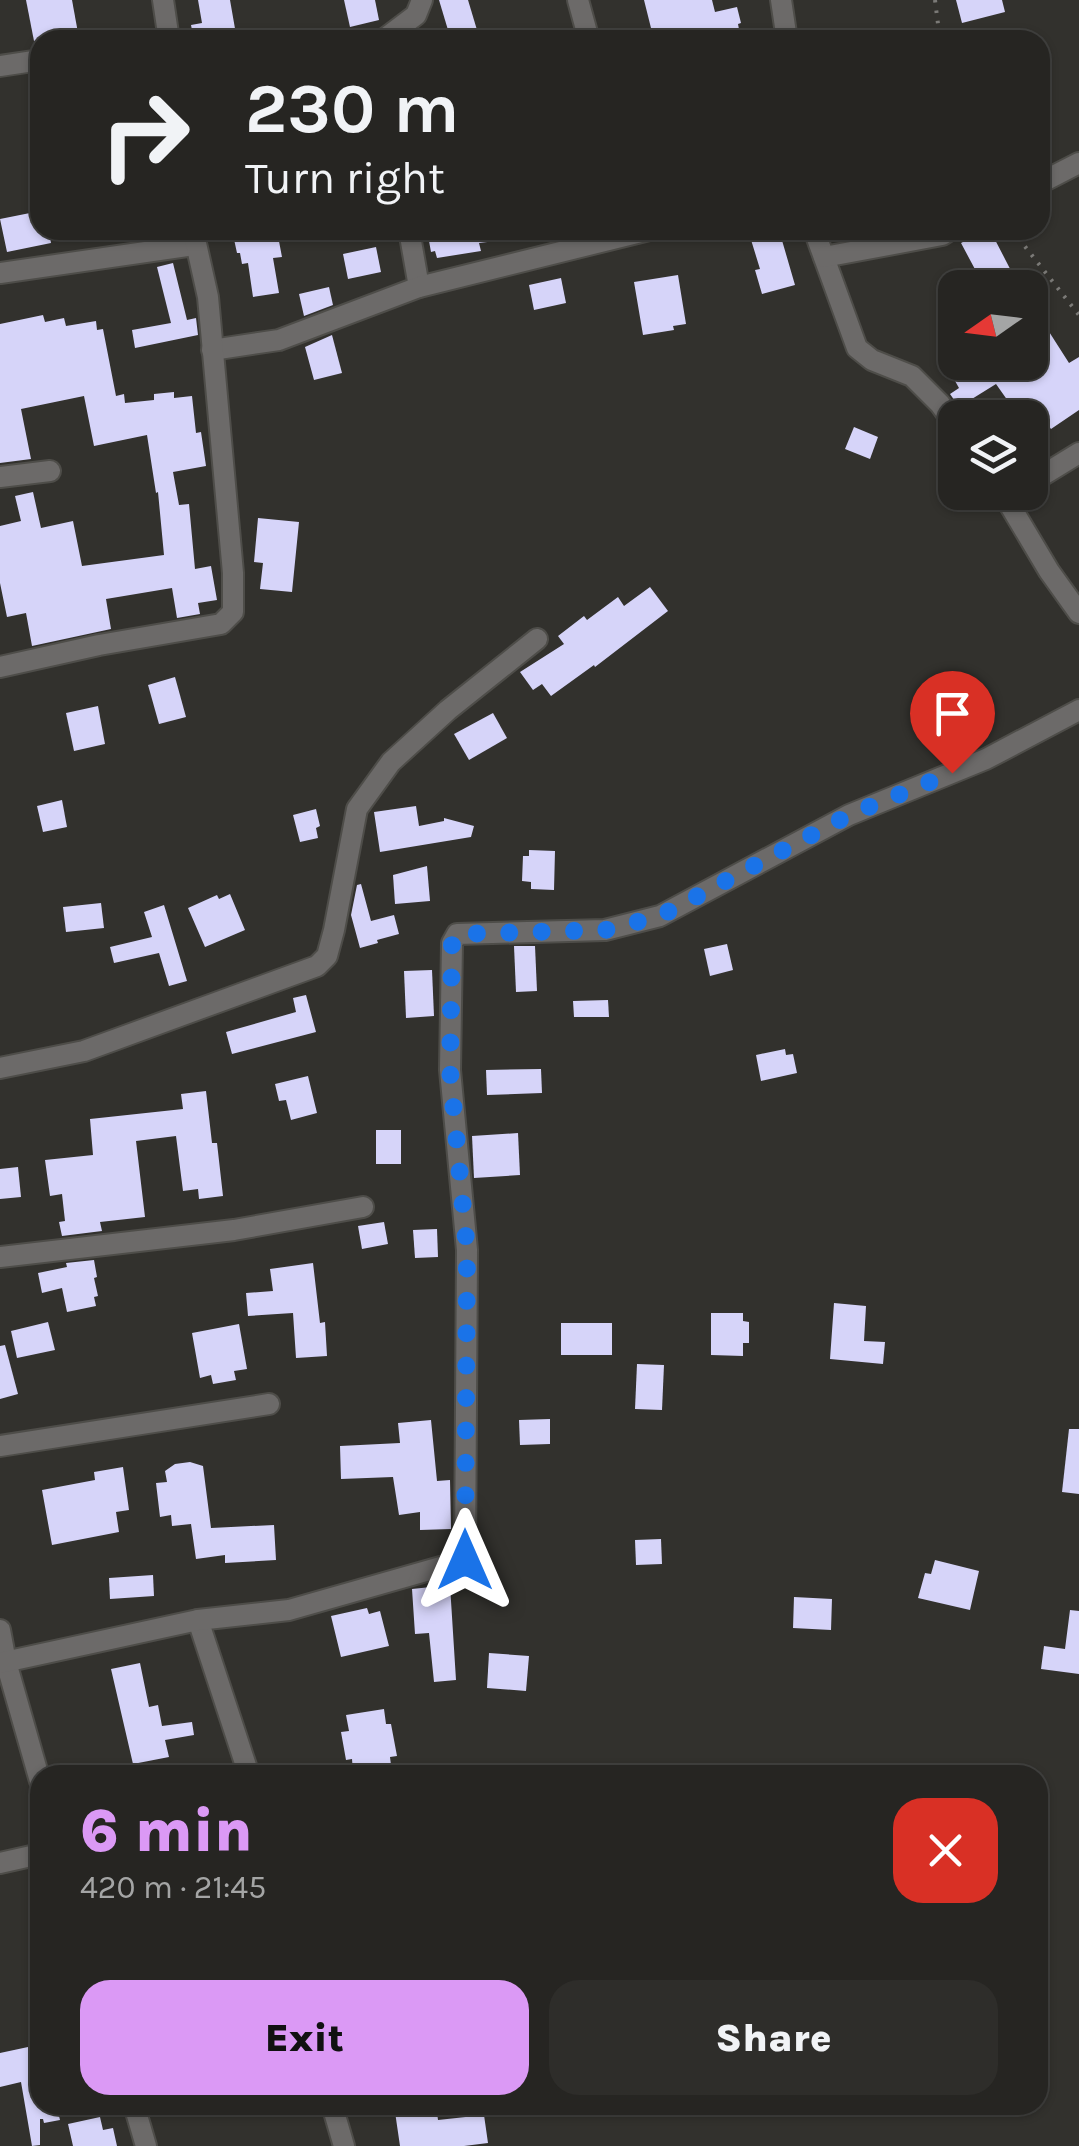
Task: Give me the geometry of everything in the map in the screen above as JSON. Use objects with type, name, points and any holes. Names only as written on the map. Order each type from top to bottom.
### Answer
[{"type":"street","points":[[163,0],[166,30]]},
{"type":"street","points":[[396,30],[416,14],[422,0]]},
{"type":"street","points":[[578,0],[586,30]]},
{"type":"street","points":[[781,0],[786,30]]},
{"type":"street","points":[[0,66],[30,62]]},
{"type":"street","points":[[1050,178],[1079,163]]},
{"type":"street","points":[[0,273],[178,240]]},
{"type":"street","points":[[0,667],[220,624],[232,612],[230,540],[208,297],[195,240]]},
{"type":"street","points":[[411,240],[419,287]]},
{"type":"street","points":[[212,350],[279,340],[419,287],[599,240]]},
{"type":"street","points":[[818,240],[857,348],[872,360],[912,376],[938,402]]},
{"type":"street","points":[[824,256],[914,240]]},
{"type":"street","points":[[1048,472],[1079,453]]},
{"type":"street","points":[[0,477],[50,470]]},
{"type":"street","points":[[1016,510],[1049,571],[1079,613]]},
{"type":"street","points":[[0,1068],[84,1051],[317,966],[327,956],[334,930],[357,809],[391,762],[448,710],[537,639]]},
{"type":"street","points":[[3,1662],[198,1620],[289,1610],[465,1560],[467,1250],[450,1070],[452,943],[457,934],[605,930],[660,916],[849,815],[986,759],[1079,710]]},
{"type":"street","points":[[0,1257],[234,1230],[363,1207]]},
{"type":"street","points":[[0,1446],[269,1404]]},
{"type":"street","points":[[198,1620],[247,1765]]},
{"type":"street","points":[[0,1630],[3,1662],[35,1765]]},
{"type":"street","points":[[0,1862],[30,1856]]},
{"type":"street","points":[[137,2115],[146,2146]]},
{"type":"street","points":[[335,2115],[344,2146]]},
{"type":"path","points":[[935,0],[939,30]]},
{"type":"path","points":[[1020,240],[1079,315]]},
{"type":"building","points":[[26,0],[72,0],[77,30],[32,30]]},
{"type":"building","points":[[198,0],[230,0],[235,30],[192,30],[191,25],[202,23]]},
{"type":"building","points":[[344,0],[375,0],[379,20],[350,27]]},
{"type":"building","points":[[439,0],[468,0],[477,30],[448,30]]},
{"type":"building","points":[[644,0],[712,0],[715,12],[737,7],[741,23],[739,30],[652,30]]},
{"type":"building","points":[[956,0],[1002,0],[1005,12],[962,23]]},
{"type":"building","points":[[30,213],[30,240],[51,243],[7,252],[0,219]]},
{"type":"building","points":[[234,240],[279,240],[282,257],[273,258],[279,293],[253,297],[248,263],[242,264]]},
{"type":"building","points":[[429,240],[503,240],[479,243],[481,251],[437,258],[435,251],[431,252]]},
{"type":"building","points":[[751,240],[782,240],[795,285],[762,294],[755,270],[760,269]]},
{"type":"building","points":[[995,240],[1011,270],[975,270],[961,243]]},
{"type":"building","points":[[376,247],[381,272],[348,279],[343,254]]},
{"type":"building","points":[[173,263],[187,320],[196,318],[198,335],[135,348],[132,330],[171,323],[157,267]]},
{"type":"building","points":[[678,275],[686,324],[643,335],[634,282]]},
{"type":"building","points":[[561,278],[566,303],[534,310],[529,285]]},
{"type":"building","points":[[329,287],[333,305],[304,316],[299,294]]},
{"type":"building","points":[[43,315],[45,322],[64,318],[66,326],[96,321],[97,330],[103,329],[116,396],[124,394],[125,403],[154,400],[154,394],[174,392],[174,398],[192,396],[196,433],[201,432],[206,466],[173,472],[179,505],[189,504],[195,569],[211,566],[217,600],[198,603],[200,614],[177,618],[172,588],[106,599],[111,629],[32,646],[26,613],[7,617],[0,583],[0,526],[21,521],[15,496],[33,492],[41,528],[73,521],[82,566],[164,555],[147,435],[94,446],[84,396],[21,409],[31,459],[0,463],[0,324]]},
{"type":"building","points":[[1048,330],[1069,363],[1079,357],[1079,410],[1051,429],[1048,400],[1007,400],[996,384],[970,400],[954,400],[950,394],[959,388],[954,380],[1048,380]]},
{"type":"building","points":[[332,335],[342,373],[314,380],[305,347]]},
{"type":"building","points":[[854,427],[878,437],[870,459],[845,449]]},
{"type":"building","points":[[258,518],[299,522],[292,592],[260,589],[263,563],[254,562]]},
{"type":"building","points":[[650,587],[668,611],[551,696],[542,684],[533,690],[520,672],[564,644],[558,636],[618,597],[624,606]]},
{"type":"building","points":[[175,677],[186,717],[159,724],[148,685]]},
{"type":"building","points":[[98,706],[105,744],[74,751],[66,713]]},
{"type":"building","points":[[493,713],[507,738],[469,760],[454,734]]},
{"type":"building","points":[[62,800],[67,827],[43,832],[37,806]]},
{"type":"building","points":[[416,806],[419,826],[444,818],[474,826],[471,837],[380,852],[374,812]]},
{"type":"building","points":[[316,809],[318,838],[300,842],[293,815]]},
{"type":"building","points":[[529,850],[555,851],[554,890],[531,889],[531,882],[522,881],[523,856],[529,856]]},
{"type":"building","points":[[427,866],[430,901],[395,904],[393,875]]},
{"type":"building","points":[[361,884],[371,921],[394,915],[399,934],[360,948],[351,915],[357,885]]},
{"type":"building","points":[[230,894],[245,930],[205,947],[188,908],[217,895],[219,899]]},
{"type":"building","points":[[101,903],[104,928],[66,932],[63,907]]},
{"type":"building","points":[[164,905],[187,981],[169,986],[159,953],[114,963],[110,947],[152,937],[144,912]]},
{"type":"building","points":[[727,944],[733,970],[710,976],[704,949]]},
{"type":"building","points":[[514,946],[535,946],[537,991],[516,992]]},
{"type":"building","points":[[432,970],[434,1016],[406,1018],[404,971]]},
{"type":"building","points":[[306,995],[316,1032],[232,1054],[226,1032],[296,1012],[293,998]]},
{"type":"building","points":[[608,1000],[609,1017],[574,1017],[573,1001]]},
{"type":"building","points":[[785,1049],[786,1055],[793,1054],[797,1073],[761,1081],[756,1055]]},
{"type":"building","points":[[541,1069],[542,1093],[487,1095],[486,1070]]},
{"type":"building","points":[[308,1076],[317,1113],[291,1120],[286,1100],[279,1101],[275,1084]]},
{"type":"building","points":[[206,1091],[223,1196],[199,1199],[198,1189],[183,1191],[176,1136],[136,1141],[145,1217],[100,1222],[102,1231],[62,1236],[62,1194],[50,1196],[45,1160],[93,1155],[90,1119],[183,1109],[181,1094]]},
{"type":"building","points":[[376,1130],[401,1130],[401,1164],[376,1164]]},
{"type":"building","points":[[518,1133],[520,1175],[474,1178],[472,1136]]},
{"type":"building","points":[[18,1167],[21,1197],[0,1199],[0,1169]]},
{"type":"building","points":[[384,1222],[388,1244],[362,1249],[358,1226]]},
{"type":"building","points":[[437,1229],[438,1257],[415,1258],[413,1230]]},
{"type":"building","points":[[94,1260],[96,1306],[67,1312],[62,1288],[42,1293],[38,1273],[67,1267],[66,1263]]},
{"type":"building","points":[[313,1263],[320,1323],[325,1322],[327,1356],[296,1358],[293,1313],[248,1316],[246,1293],[273,1291],[270,1269]]},
{"type":"building","points":[[834,1303],[866,1306],[864,1341],[885,1342],[883,1364],[830,1359]]},
{"type":"building","points":[[711,1313],[743,1313],[743,1321],[749,1322],[749,1343],[743,1343],[743,1356],[711,1355]]},
{"type":"building","points":[[48,1322],[55,1350],[17,1358],[11,1331]]},
{"type":"building","points":[[561,1323],[612,1323],[612,1355],[561,1355]]},
{"type":"building","points":[[239,1324],[247,1369],[234,1371],[236,1380],[213,1384],[211,1375],[200,1378],[192,1333]]},
{"type":"building","points":[[5,1345],[18,1394],[0,1399],[0,1346]]},
{"type":"building","points":[[637,1364],[664,1365],[662,1410],[635,1409]]},
{"type":"building","points":[[550,1419],[550,1444],[520,1445],[519,1420]]},
{"type":"building","points":[[431,1420],[437,1481],[450,1480],[451,1529],[420,1530],[420,1512],[399,1515],[393,1477],[341,1479],[340,1446],[400,1443],[398,1423]]},
{"type":"building","points":[[1069,1429],[1079,1429],[1079,1494],[1062,1492]]},
{"type":"building","points":[[190,1462],[203,1466],[211,1528],[274,1525],[276,1560],[225,1563],[225,1555],[196,1559],[191,1524],[172,1526],[171,1515],[160,1517],[156,1483],[167,1482],[165,1471],[175,1464]]},
{"type":"building","points":[[123,1467],[129,1510],[116,1512],[119,1532],[52,1545],[42,1490],[95,1480],[94,1472]]},
{"type":"building","points":[[661,1539],[662,1564],[636,1565],[635,1540]]},
{"type":"building","points":[[935,1560],[979,1571],[970,1610],[918,1598],[925,1573],[931,1574]]},
{"type":"building","points":[[153,1575],[154,1596],[110,1599],[109,1578]]},
{"type":"building","points":[[450,1585],[456,1680],[434,1682],[429,1633],[415,1634],[412,1589]]},
{"type":"building","points":[[794,1597],[832,1599],[831,1630],[793,1628]]},
{"type":"building","points":[[367,1608],[369,1614],[380,1611],[389,1646],[341,1657],[331,1616]]},
{"type":"building","points":[[1070,1610],[1079,1611],[1079,1674],[1041,1669],[1044,1646],[1065,1649]]},
{"type":"building","points":[[489,1653],[529,1656],[526,1691],[487,1688]]},
{"type":"building","points":[[140,1663],[149,1707],[158,1705],[162,1726],[192,1722],[194,1735],[165,1740],[169,1757],[133,1764],[111,1669]]},
{"type":"building","points":[[384,1709],[397,1756],[390,1757],[391,1765],[352,1765],[352,1759],[346,1760],[341,1732],[349,1731],[346,1715]]},
{"type":"building","points":[[28,2047],[30,2115],[63,2115],[59,2116],[60,2120],[44,2123],[40,2119],[40,2145],[32,2146],[21,2082],[0,2087],[0,2053]]},
{"type":"building","points":[[395,2115],[437,2115],[438,2120],[484,2115],[488,2143],[400,2146]]},
{"type":"building","points":[[100,2117],[103,2130],[113,2128],[117,2146],[73,2146],[68,2124]]},
{"type":"route","points":[[465,1560],[467,1250],[450,1070],[452,943],[457,934],[605,930],[660,916],[849,815],[952,773]]}]
